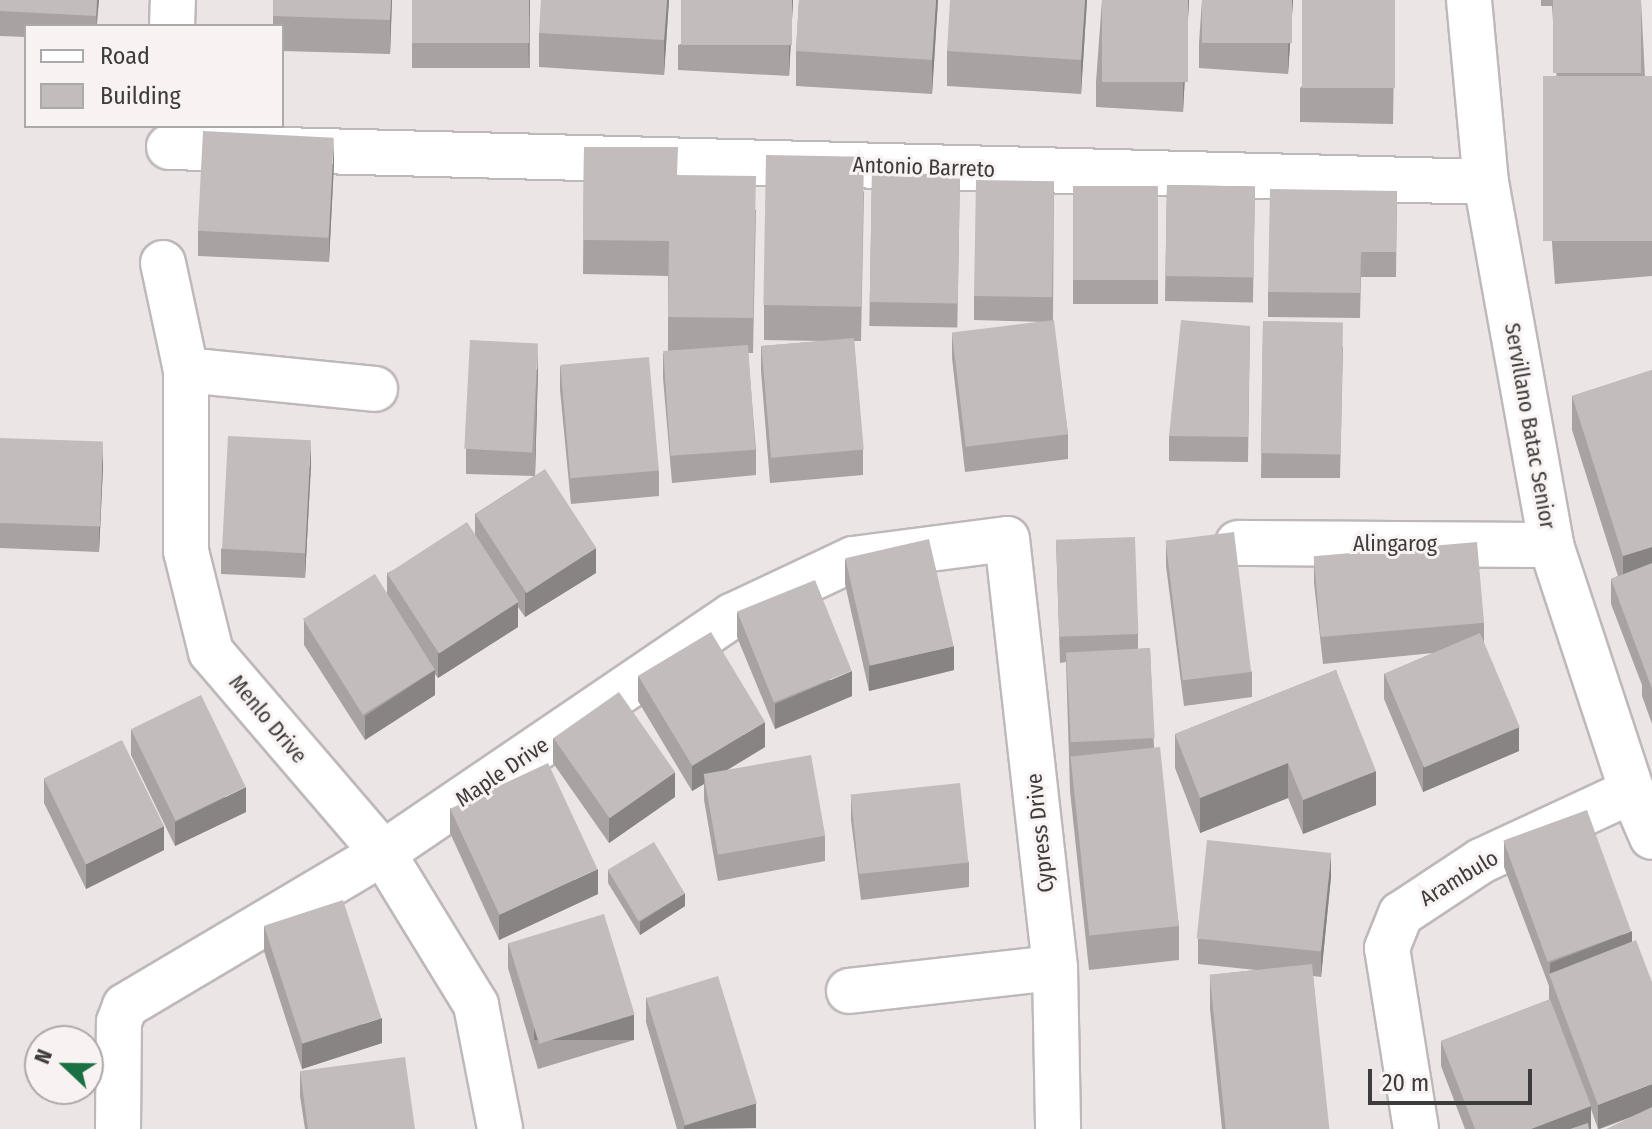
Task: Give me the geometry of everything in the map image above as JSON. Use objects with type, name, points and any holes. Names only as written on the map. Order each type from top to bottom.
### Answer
[{"type":"street","points":[[172,24],[173,0]]},
{"type":"street","name":"Servillano Batac Senior","points":[[1469,0],[1486,182],[1551,545],[1632,791],[1652,837]]},
{"type":"street","name":"Antonio Barreto","points":[[170,150],[1486,182]]},
{"type":"street","name":"Menlo Drive","points":[[163,263],[186,370],[186,551],[211,652],[383,853],[476,1005],[500,1129]]},
{"type":"street","points":[[186,370],[375,389]]},
{"type":"street","name":"Maple Drive","points":[[118,1129],[119,1022],[125,1006],[383,853],[732,616],[853,559],[1007,539]]},
{"type":"street","name":"Cypress Drive","points":[[1007,539],[1055,968],[1058,1129]]},
{"type":"street","name":"Alingarog","points":[[1238,543],[1551,545]]},
{"type":"street","name":"Arambulo","points":[[1416,1129],[1387,948],[1401,914],[1481,861],[1632,791]]},
{"type":"street","points":[[849,991],[1055,968]]},
{"type":"building","points":[[0,0],[97,0],[96,16],[0,11]]},
{"type":"building","points":[[273,0],[391,0],[390,20],[273,16]]},
{"type":"building","points":[[412,0],[529,0],[529,43],[412,43]]},
{"type":"building","points":[[541,0],[667,0],[664,40],[539,33]]},
{"type":"building","points":[[681,0],[792,0],[792,45],[681,45]]},
{"type":"building","points":[[799,0],[936,0],[932,60],[796,51]]},
{"type":"building","points":[[950,0],[1085,0],[1081,60],[947,51]]},
{"type":"building","points":[[1102,0],[1188,0],[1188,82],[1102,82]]},
{"type":"building","points":[[1202,0],[1292,0],[1292,43],[1202,43]]},
{"type":"building","points":[[1302,0],[1395,0],[1395,88],[1302,88]]},
{"type":"building","points":[[1553,0],[1641,0],[1641,73],[1553,73]]},
{"type":"building","points":[[1543,76],[1652,76],[1652,241],[1543,241]]},
{"type":"building","points":[[203,131],[334,138],[329,238],[198,231]]},
{"type":"building","points":[[584,147],[678,147],[677,175],[756,176],[753,318],[668,317],[669,241],[583,240]]},
{"type":"building","points":[[766,155],[864,157],[861,307],[763,305]]},
{"type":"building","points":[[872,173],[960,175],[958,304],[870,302]]},
{"type":"building","points":[[976,180],[1054,181],[1052,297],[974,296]]},
{"type":"building","points":[[1167,185],[1255,187],[1253,278],[1165,276]]},
{"type":"building","points":[[1073,186],[1158,186],[1158,280],[1073,280]]},
{"type":"building","points":[[1270,189],[1397,191],[1396,252],[1361,252],[1360,293],[1268,292]]},
{"type":"building","points":[[1054,320],[1068,434],[966,447],[952,333]]},
{"type":"building","points":[[1181,320],[1250,326],[1248,437],[1169,436]]},
{"type":"building","points":[[1263,321],[1343,322],[1341,454],[1261,453]]},
{"type":"building","points":[[854,338],[864,450],[771,458],[761,346]]},
{"type":"building","points":[[470,340],[538,344],[532,452],[464,449]]},
{"type":"building","points":[[748,345],[755,450],[671,456],[663,351]]},
{"type":"building","points":[[649,357],[659,471],[570,478],[560,365]]},
{"type":"building","points":[[1652,370],[1652,547],[1623,556],[1572,396]]},
{"type":"building","points":[[228,436],[311,440],[305,553],[222,549]]},
{"type":"building","points":[[0,438],[103,442],[100,527],[0,523]]},
{"type":"building","points":[[545,469],[596,548],[527,593],[475,514]]},
{"type":"building","points":[[467,522],[519,602],[439,653],[387,574]]},
{"type":"building","points":[[1234,532],[1251,672],[1183,680],[1166,540]]},
{"type":"building","points":[[1135,537],[1138,634],[1059,637],[1056,540]]},
{"type":"building","points":[[929,539],[954,646],[870,666],[845,558]]},
{"type":"building","points":[[1477,542],[1484,623],[1321,637],[1314,556]]},
{"type":"building","points":[[1652,563],[1652,658],[1642,662],[1611,579]]},
{"type":"building","points":[[375,574],[435,670],[363,715],[303,619]]},
{"type":"building","points":[[815,580],[852,671],[774,702],[737,611]]},
{"type":"building","points":[[711,632],[765,722],[692,766],[638,676]]},
{"type":"building","points":[[1480,633],[1520,727],[1424,768],[1384,674]]},
{"type":"building","points":[[1150,648],[1155,738],[1071,742],[1066,652]]},
{"type":"building","points":[[1652,658],[1652,689],[1642,662]]},
{"type":"building","points":[[1336,670],[1376,771],[1303,800],[1288,763],[1200,798],[1175,734]]},
{"type":"building","points":[[619,692],[675,772],[610,818],[553,738]]},
{"type":"building","points":[[201,695],[246,787],[176,821],[131,729]]},
{"type":"building","points":[[122,740],[164,826],[86,864],[44,778]]},
{"type":"building","points":[[1160,747],[1179,926],[1089,935],[1070,756]]},
{"type":"building","points":[[811,755],[825,836],[718,855],[704,774]]},
{"type":"building","points":[[548,763],[597,869],[500,915],[450,809]]},
{"type":"building","points":[[960,783],[968,863],[859,874],[851,794]]},
{"type":"building","points":[[1587,810],[1631,931],[1547,962],[1503,840]]},
{"type":"building","points":[[1207,840],[1331,853],[1321,952],[1197,938]]},
{"type":"building","points":[[654,842],[685,893],[639,921],[608,870]]},
{"type":"building","points":[[343,900],[381,1018],[302,1044],[264,926]]},
{"type":"building","points":[[604,914],[635,1014],[539,1044],[508,943]]},
{"type":"building","points":[[1636,940],[1652,982],[1652,1084],[1598,1105],[1549,974]]},
{"type":"building","points":[[1312,964],[1329,1129],[1226,1129],[1210,975]]},
{"type":"building","points":[[718,976],[757,1103],[685,1125],[646,998]]},
{"type":"building","points":[[1550,999],[1591,1106],[1531,1129],[1475,1129],[1441,1041]]},
{"type":"building","points":[[405,1057],[415,1129],[308,1129],[300,1071]]},
{"type":"building","points":[[1652,1107],[1652,1129],[1606,1129]]},
{"type":"building","points":[[1588,1123],[1589,1129],[1570,1129]]}]
